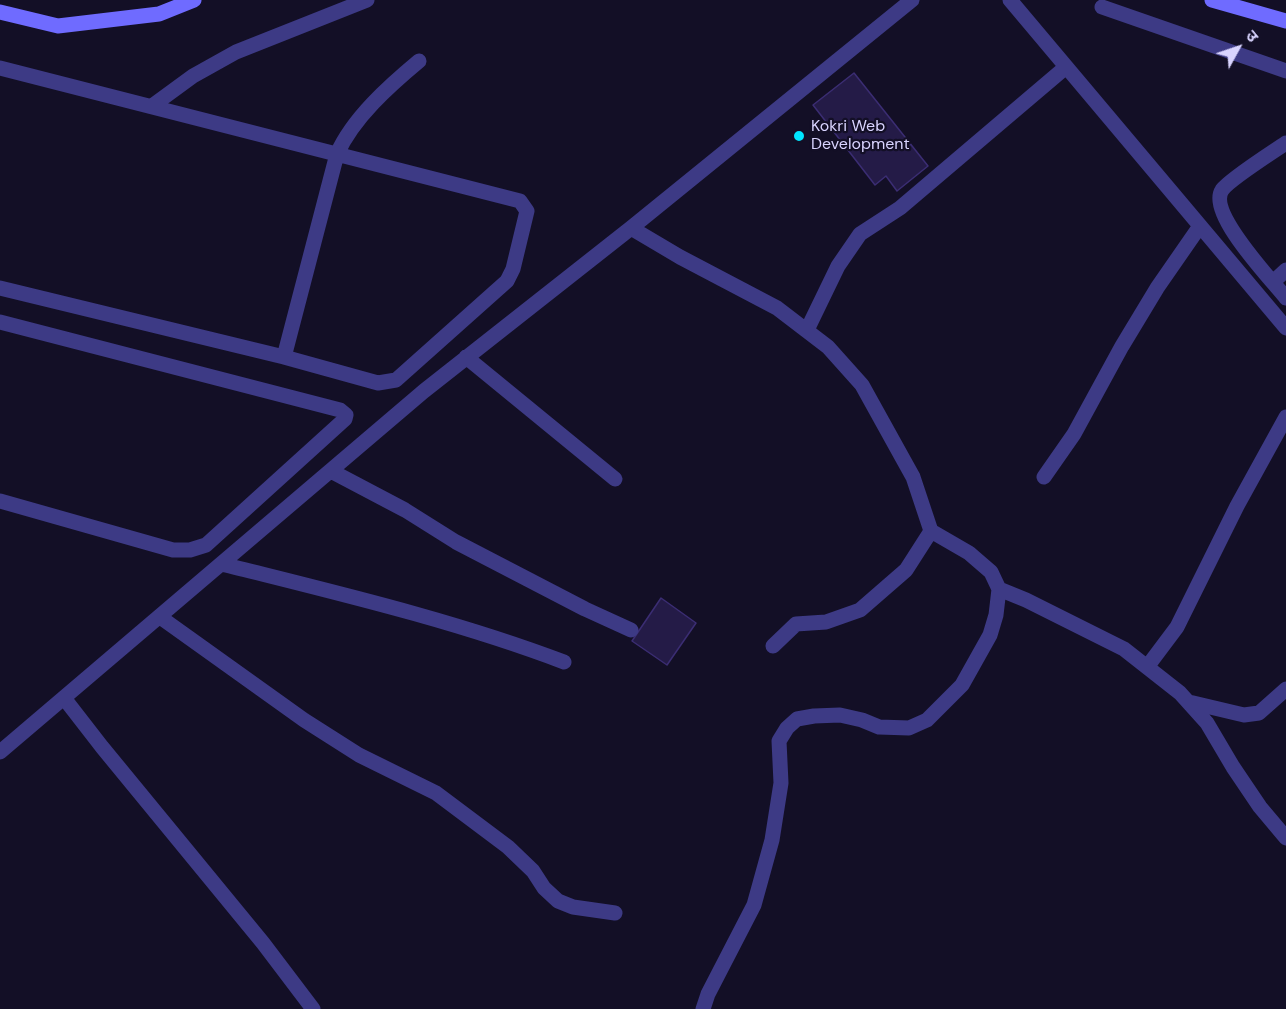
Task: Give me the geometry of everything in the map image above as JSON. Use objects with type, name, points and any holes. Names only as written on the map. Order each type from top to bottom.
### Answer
[{"type":"main road","points":[[0,12],[58,26],[159,14],[194,0]]},
{"type":"main road","points":[[1212,0],[1286,21]]},
{"type":"street","points":[[152,106],[193,76],[236,52],[367,0]]},
{"type":"street","points":[[0,752],[424,391],[631,228],[912,0]]},
{"type":"street","points":[[1010,0],[1286,328]]},
{"type":"street","points":[[1102,8],[1286,71]]},
{"type":"street","points":[[284,357],[337,154],[344,139],[370,108],[419,61]]},
{"type":"street","points":[[807,330],[838,266],[860,234],[900,208],[1066,67]]},
{"type":"street","points":[[0,68],[520,201],[527,211],[513,269],[507,281],[396,380],[378,383],[284,357],[0,288]]},
{"type":"street","points":[[1286,143],[1227,185],[1220,197],[1220,207],[1228,224],[1286,298]]},
{"type":"street","points":[[1044,477],[1074,434],[1157,288],[1200,226]]},
{"type":"street","points":[[631,228],[680,257],[777,308],[828,347],[862,385],[913,477],[931,531],[969,553],[991,573],[999,589],[996,615],[990,635],[962,686],[927,720],[909,729],[879,727],[840,715],[814,716],[797,719],[787,728],[779,741],[781,783],[772,840],[754,905],[708,994],[703,1009]]},
{"type":"street","points":[[1273,282],[1286,270]]},
{"type":"street","points":[[0,322],[340,410],[346,415],[345,419],[206,545],[190,550],[173,550],[0,501]]},
{"type":"street","points":[[466,357],[615,479]]},
{"type":"street","points":[[1147,667],[1177,627],[1237,506],[1286,417]]},
{"type":"street","points":[[331,471],[405,510],[456,542],[585,609],[631,630]]},
{"type":"street","points":[[773,646],[796,624],[826,622],[860,610],[915,560],[931,531]]},
{"type":"street","points":[[222,564],[507,640],[564,662]]},
{"type":"street","points":[[999,589],[1124,649],[1189,702],[1208,723],[1260,807],[1286,838]]},
{"type":"street","points":[[160,617],[287,708],[359,755],[436,793],[508,848],[533,871],[544,888],[558,901],[573,907],[615,913]]},
{"type":"street","points":[[1189,702],[1244,715],[1259,713],[1286,689]]},
{"type":"street","points":[[64,698],[263,943],[313,1009]]},
{"type":"building","points":[[854,73],[928,166],[897,191],[886,176],[875,185],[813,105]]},
{"type":"building","points":[[661,598],[696,623],[667,665],[632,641]]},
{"type":"place","name":"Kokri Web Development","points":[[799,136]]}]
